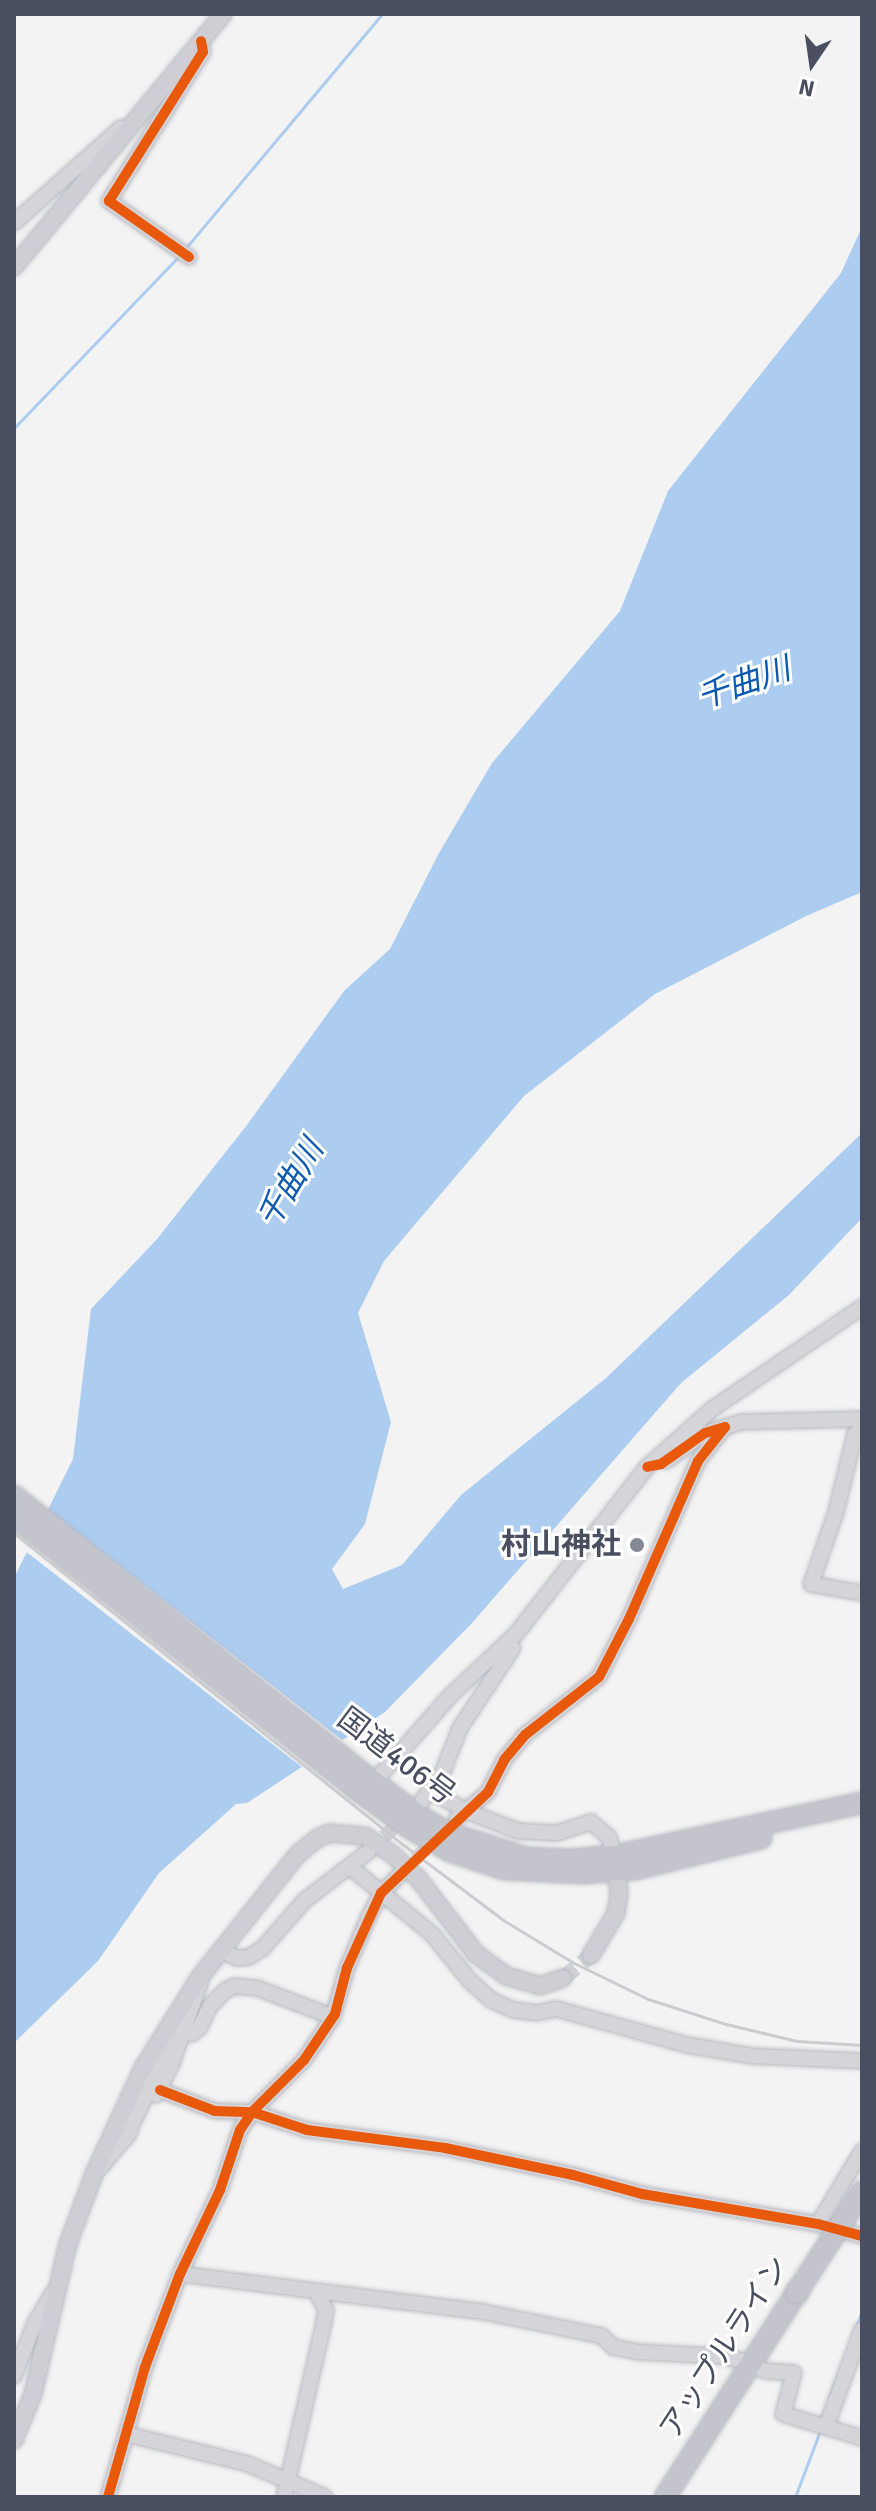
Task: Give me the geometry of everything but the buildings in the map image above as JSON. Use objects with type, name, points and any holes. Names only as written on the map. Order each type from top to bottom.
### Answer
[{"type":"highway","name":"国道406号","points":[[14,1496],[364,1781]]},
{"type":"highway","name":"国道406号","points":[[14,1517],[364,1781],[451,1834],[489,1847],[547,1859],[616,1863],[862,1815]]},
{"type":"highway","name":"国道406号","points":[[616,1863],[862,1803]]},
{"type":"highway","name":"アップルライン","points":[[665,2497],[862,2192]]},
{"type":"main road","points":[[14,267],[223,14]]},
{"type":"main road","points":[[14,2440],[33,2394],[54,2291],[94,2174],[143,2068],[200,1977],[298,1854],[318,1838],[347,1832],[365,1836],[392,1854],[417,1877],[476,1954],[506,1976],[540,1986],[563,1978]]},
{"type":"main road","points":[[591,1955],[616,1913],[616,1863]]},
{"type":"street","points":[[189,257],[109,201],[203,52],[201,41]]},
{"type":"street","points":[[14,223],[121,128],[125,131]]},
{"type":"street","points":[[364,1781],[516,1634],[647,1467],[712,1409],[862,1307]]},
{"type":"street","points":[[647,1467],[661,1464],[705,1433],[741,1422],[862,1419]]},
{"type":"street","points":[[462,1815],[488,1792],[504,1760],[525,1735],[599,1677],[629,1619],[691,1475],[725,1427]]},
{"type":"street","points":[[862,1427],[855,1434],[836,1512],[811,1584],[862,1593]]},
{"type":"street","points":[[516,1634],[518,1642],[460,1728],[427,1796],[462,1815],[518,1831],[567,1831],[591,1822],[609,1837],[616,1863]]},
{"type":"street","points":[[223,1951],[237,1958],[256,1952],[304,1901],[369,1851]]},
{"type":"street","points":[[350,1867],[432,1934],[469,1980],[491,2000],[513,2010],[536,2013],[557,2009],[687,2045],[752,2056],[862,2061]]},
{"type":"street","points":[[108,2497],[145,2367],[180,2274],[220,2190],[240,2130],[252,2112],[304,2060],[333,2017],[347,1968],[381,1893],[401,1874]]},
{"type":"street","points":[[94,2174],[125,2139],[160,2090],[201,1986],[200,1977]]},
{"type":"street","points":[[183,2032],[196,2032],[210,2006],[226,1990],[235,1986],[276,1993],[333,2017]]},
{"type":"street","points":[[125,2139],[163,2060],[183,2032]]},
{"type":"street","points":[[160,2090],[215,2111],[252,2112],[307,2130],[445,2148],[573,2175],[642,2194],[818,2224],[862,2236]]},
{"type":"street","points":[[818,2224],[862,2151]]},
{"type":"street","points":[[180,2274],[484,2312],[602,2336],[613,2347],[638,2352],[719,2356],[766,2371],[794,2373],[783,2414],[862,2438]]},
{"type":"street","points":[[14,2376],[35,2323],[54,2291]]},
{"type":"street","points":[[284,2497],[324,2323],[326,2310],[316,2291]]},
{"type":"street","points":[[826,2427],[862,2329]]},
{"type":"street","points":[[126,2434],[248,2464],[325,2497]]},
{"type":"water","name":"千曲川","points":[[862,227],[862,892],[806,916],[655,994],[524,1096],[384,1261],[358,1313],[391,1422],[365,1524],[332,1569],[343,1589],[402,1565],[461,1495],[606,1378],[862,1133],[862,1218],[789,1295],[681,1383],[472,1623],[385,1712],[247,1803],[236,1804],[159,1873],[98,1961],[14,2043],[14,1578],[73,1459],[91,1309],[157,1239],[247,1125],[344,991],[390,949],[439,853],[492,763],[620,611],[668,491],[841,273]]},
{"type":"pier","points":[[45,1508],[345,1743],[317,1779],[17,1544]]},
{"type":"waterway","points":[[184,250],[382,14]]},
{"type":"waterway","points":[[14,428],[179,256]]},
{"type":"waterway","points":[[856,2328],[862,2309]]},
{"type":"waterway","points":[[830,2395],[838,2376]]},
{"type":"waterway","points":[[795,2497],[820,2431]]},
{"type":"tunnel","points":[[369,1851],[406,1816]]},
{"type":"tunnel","points":[[401,1874],[439,1835]]},
{"type":"tunnel","points":[[563,1978],[591,1955]]},
{"type":"railway","points":[[14,1533],[401,1843],[503,1920],[572,1962],[648,1999],[726,2024],[797,2041],[862,2045]]},
{"type":"cycle path","points":[[189,257],[109,201],[203,52],[201,41]]},
{"type":"cycle path","points":[[108,2497],[145,2367],[180,2274],[220,2190],[240,2130],[252,2112],[304,2060],[335,2014],[347,1968],[381,1893],[488,1792],[504,1760],[525,1735],[599,1677],[629,1619],[698,1461],[725,1427],[705,1433],[661,1464],[647,1467]]},
{"type":"cycle path","points":[[160,2090],[215,2111],[252,2112],[307,2130],[445,2148],[573,2175],[642,2194],[818,2224],[862,2236]]},
{"type":"place","name":"村山神社","points":[[637,1545]]}]
